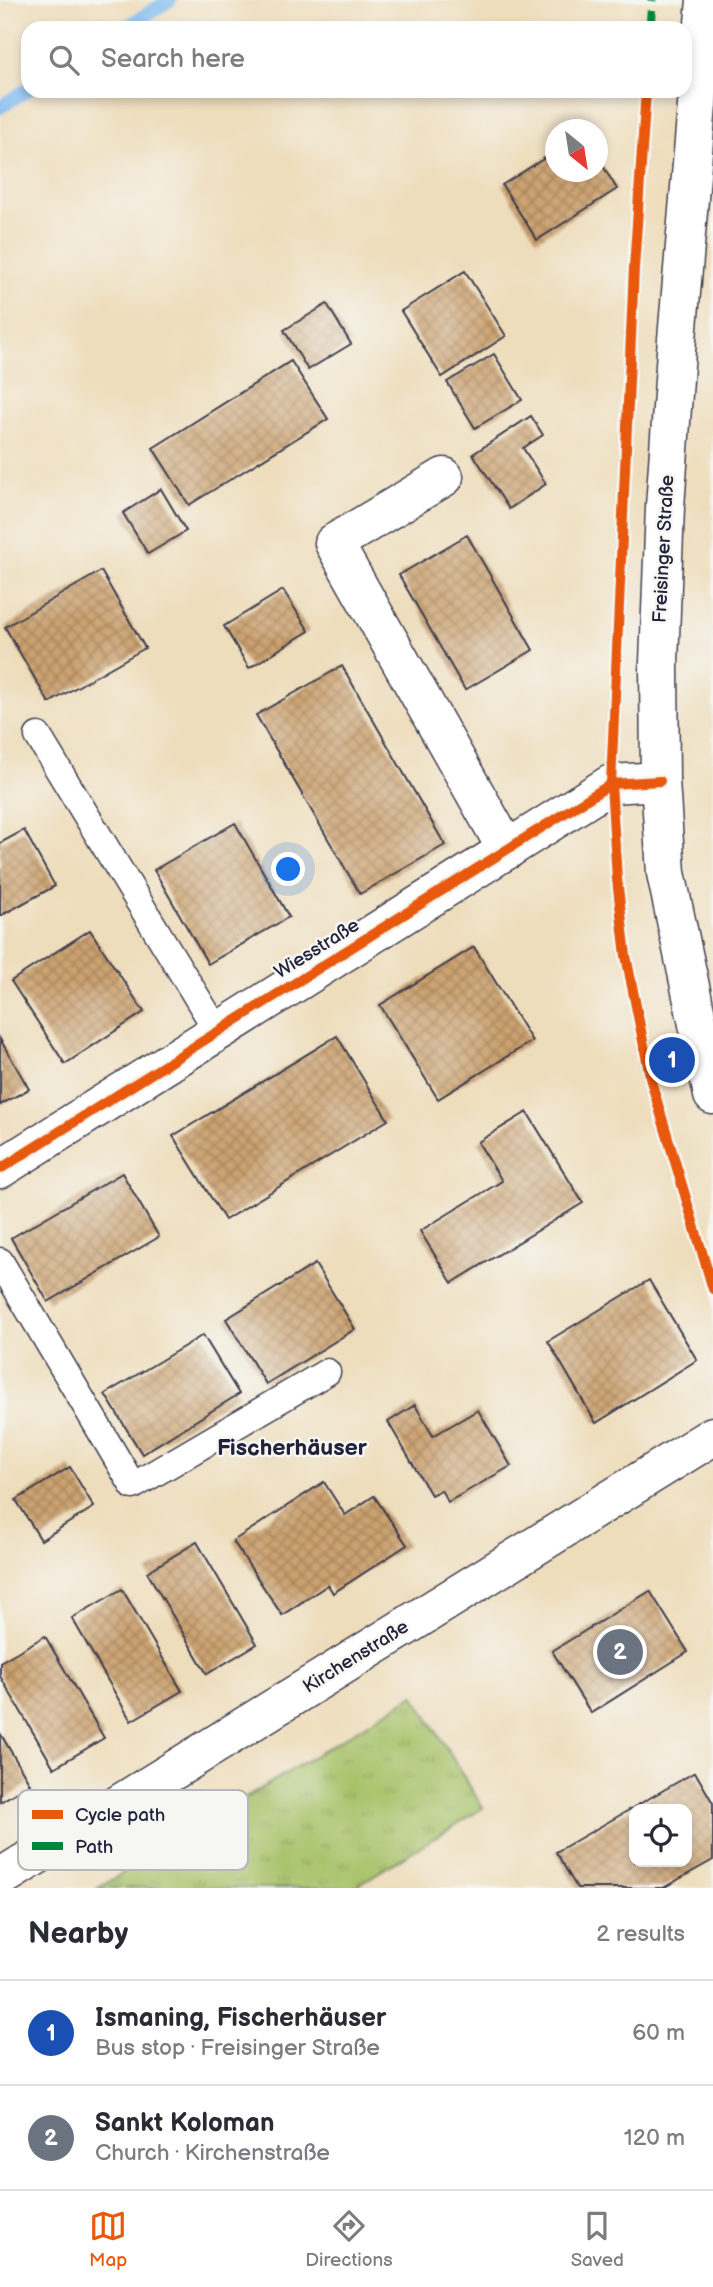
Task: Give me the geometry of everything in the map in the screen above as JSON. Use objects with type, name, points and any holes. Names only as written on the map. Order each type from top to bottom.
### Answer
[{"type":"street","name":"Freisinger Straße","points":[[706,0],[665,508],[659,662],[660,781],[666,873],[713,1095]]},
{"type":"street","points":[[444,477],[334,543],[507,849]]},
{"type":"street","name":"Wiesstraße","points":[[0,1169],[611,784],[660,781]]},
{"type":"street","name":"Kirchenstraße","points":[[142,1790],[713,1436]]},
{"type":"street","name":"Kirchenstraße","points":[[0,1878],[18,1867]]},
{"type":"lane","points":[[38,736],[218,1032]]},
{"type":"lane","points":[[0,1261],[133,1486],[327,1372]]},
{"type":"green space","points":[[414,1695],[483,1808],[353,1888],[98,1888],[127,1870],[248,1870],[248,1796]]},
{"type":"building","points":[[545,158],[545,182],[608,182],[608,174],[617,189],[537,240],[502,185]]},
{"type":"building","points":[[465,271],[506,336],[442,377],[401,311]]},
{"type":"building","points":[[327,304],[351,344],[308,370],[284,330]]},
{"type":"building","points":[[494,354],[522,400],[475,428],[447,382]]},
{"type":"building","points":[[291,361],[328,419],[189,505],[153,448]]},
{"type":"building","points":[[531,416],[543,435],[523,448],[546,484],[509,509],[473,454]]},
{"type":"building","points":[[161,489],[186,531],[148,554],[123,513]]},
{"type":"building","points":[[467,535],[533,650],[465,690],[399,575]]},
{"type":"building","points":[[101,571],[145,648],[49,703],[5,627]]},
{"type":"building","points":[[283,590],[309,631],[249,668],[224,626]]},
{"type":"building","points":[[342,666],[445,845],[360,894],[256,715]]},
{"type":"building","points":[[235,823],[289,917],[208,964],[154,870]]},
{"type":"building","points":[[24,830],[55,886],[0,916],[0,843]]},
{"type":"building","points":[[90,930],[144,1012],[65,1064],[11,981]]},
{"type":"building","points":[[474,947],[532,1041],[438,1099],[380,1005]]},
{"type":"building","points":[[337,1036],[388,1120],[225,1220],[173,1136]]},
{"type":"building","points":[[0,1039],[29,1089],[0,1105]]},
{"type":"building","points":[[527,1112],[583,1203],[452,1283],[420,1231],[502,1181],[478,1142]]},
{"type":"building","points":[[122,1173],[159,1237],[48,1302],[11,1238]]},
{"type":"building","points":[[315,1264],[355,1329],[266,1384],[226,1319]]},
{"type":"building","points":[[649,1280],[697,1360],[596,1423],[548,1341]]},
{"type":"building","points":[[203,1335],[239,1394],[142,1454],[105,1394]]},
{"type":"building","points":[[415,1405],[433,1436],[478,1410],[511,1466],[448,1502],[441,1490],[431,1495],[388,1422]]},
{"type":"building","points":[[70,1467],[94,1507],[41,1540],[16,1500]]},
{"type":"building","points":[[324,1482],[345,1515],[374,1496],[407,1545],[333,1593],[328,1585],[282,1615],[233,1541]]},
{"type":"building","points":[[197,1542],[257,1644],[207,1674],[147,1572]]},
{"type":"building","points":[[122,1589],[182,1691],[131,1721],[72,1618]]},
{"type":"building","points":[[650,1591],[688,1652],[591,1713],[552,1651]]},
{"type":"building","points":[[45,1636],[104,1738],[54,1768],[0,1676],[0,1662]]},
{"type":"building","points":[[0,1733],[30,1784],[0,1802]]},
{"type":"building","points":[[695,1772],[713,1803],[713,1860],[663,1888],[577,1888],[556,1852],[629,1810],[629,1867],[692,1867],[692,1804],[639,1804]]},
{"type":"waterway","points":[[136,21],[170,0]]},
{"type":"waterway","points":[[0,107],[21,94]]},
{"type":"marked path","points":[[650,21],[652,0]]},
{"type":"cycle path","points":[[646,98],[634,268],[611,784],[617,879],[626,956],[651,1081],[713,1289]]},
{"type":"cycle path","points":[[0,1169],[611,784],[660,781]]},
{"type":"place","name":"Ismaning, Fischerhäuser","points":[[672,1060]]},
{"type":"place","name":"Sankt Koloman","points":[[620,1652]]},
{"type":"district","name":"Fischerhäuser","points":[[292,1448]]}]
